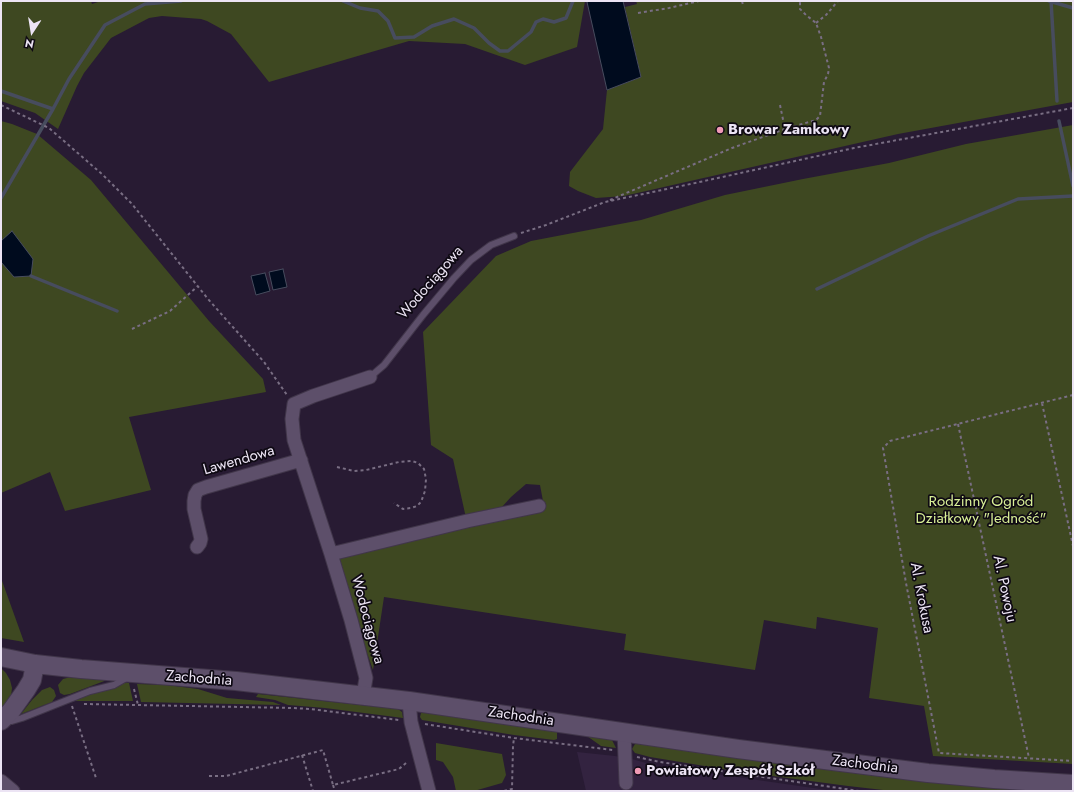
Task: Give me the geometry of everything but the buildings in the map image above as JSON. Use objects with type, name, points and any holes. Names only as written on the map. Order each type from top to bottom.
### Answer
[{"type":"street","name":"Wodociągowa","points":[[364,696],[366,678],[331,554],[294,440],[292,419],[294,404],[313,396],[370,378]]},
{"type":"street","name":"Lawendowa","points":[[197,547],[201,539],[194,509],[195,495],[198,490],[301,460]]},
{"type":"street","points":[[331,554],[467,521],[539,506]]},
{"type":"street","name":"Zachodnia","points":[[1,657],[35,664],[81,669],[134,679],[236,681],[410,701],[738,749],[928,773],[1073,784]]},
{"type":"street","points":[[1,721],[11,711],[32,680],[35,664]]},
{"type":"street","points":[[410,701],[411,722],[429,791]]},
{"type":"street","points":[[624,732],[626,782]]},
{"type":"street","points":[[1,781],[13,791]]},
{"type":"lane","name":"Wodociągowa","points":[[370,378],[384,365],[423,315],[471,260],[491,245],[514,236]]},
{"type":"lane","points":[[1,721],[12,721],[22,718],[90,691],[134,679]]},
{"type":"path","points":[[638,13],[699,1]]},
{"type":"path","points":[[742,1],[743,6]]},
{"type":"path","points":[[514,236],[605,202],[732,148],[785,129],[816,120],[820,116],[824,82],[829,68],[820,32],[816,23],[800,9],[800,1]]},
{"type":"path","points":[[816,23],[826,15],[838,1]]},
{"type":"path","points":[[1,105],[49,128],[103,175],[132,204],[198,286],[264,362],[294,404]]},
{"type":"path","points":[[780,105],[785,129]]},
{"type":"path","points":[[605,202],[854,148],[1073,108]]},
{"type":"path","points":[[132,329],[170,311],[198,286]]},
{"type":"path","points":[[958,424],[1073,396]]},
{"type":"path","points":[[1042,403],[1073,546]]},
{"type":"path","name":"Al. Krokusa","points":[[958,424],[890,441],[882,448],[906,583],[939,752],[1029,758]]},
{"type":"path","name":"Al. Powoju","points":[[958,424],[1029,758]]},
{"type":"path","points":[[337,468],[354,471],[366,470],[399,462],[412,461],[418,463],[424,469],[426,479],[425,491],[421,502],[417,506],[403,509],[394,503]]},
{"type":"path","points":[[134,679],[138,705]]},
{"type":"path","points":[[71,704],[96,778]]},
{"type":"path","points":[[79,704],[298,708],[402,721]]},
{"type":"path","points":[[420,723],[514,738],[614,750]]},
{"type":"path","points":[[504,791],[512,789],[514,738]]},
{"type":"path","points":[[562,744],[563,739]]},
{"type":"path","points":[[208,776],[226,776],[323,750],[335,791]]},
{"type":"path","points":[[302,755],[312,791]]},
{"type":"path","points":[[634,756],[660,762],[859,791]]},
{"type":"path","points":[[1029,758],[1073,760]]},
{"type":"path","points":[[333,785],[399,769],[406,763]]},
{"type":"shaded area","name":"Powiatowy Zespół Szkół","points":[[577,752],[615,756],[653,765],[834,791],[586,791]]},
{"type":"green space","points":[[1,1],[91,1],[92,4],[101,1],[585,1],[577,47],[525,65],[465,44],[409,41],[269,82],[231,34],[207,21],[201,19],[162,16],[149,18],[111,38],[84,73],[58,129],[35,113],[1,101]]},
{"type":"green space","points":[[636,1],[1073,1],[1073,102],[898,134],[624,196],[596,198],[569,186],[570,172],[603,129],[607,90],[641,77],[625,7],[637,4]]},
{"type":"green space","points":[[1,121],[37,134],[91,180],[209,321],[263,379],[266,392],[129,417],[151,490],[65,511],[50,472],[1,493]]},
{"type":"green space","name":"Rodzinny Ogród Działkowy \"Jedność\"","points":[[1073,125],[1073,764],[933,756],[924,706],[869,698],[878,628],[817,617],[816,629],[764,620],[755,670],[624,650],[626,634],[384,597],[373,670],[337,569],[340,557],[367,549],[543,511],[540,485],[526,484],[501,508],[466,518],[453,459],[431,445],[423,332],[496,256],[531,241],[641,220],[725,195],[889,163],[966,144]]},
{"type":"green space","points":[[1,578],[24,642],[1,638]]},
{"type":"green space","points":[[1,668],[10,680],[12,688],[11,696],[1,709]]},
{"type":"green space","points":[[71,677],[107,680],[70,694],[64,695],[60,693],[58,685],[63,679]]},
{"type":"green space","points":[[120,682],[129,683],[133,701],[71,701]]},
{"type":"green space","points":[[137,684],[167,685],[198,689],[227,698],[273,702],[281,705],[141,702]]},
{"type":"green space","points":[[50,687],[54,690],[56,696],[52,702],[21,714],[42,690]]},
{"type":"green space","points":[[258,694],[398,709],[402,712],[403,718],[288,705],[275,700],[256,697]]},
{"type":"green space","points":[[424,710],[557,730],[557,739],[554,740],[514,735],[422,720],[420,717]]},
{"type":"green space","points":[[587,736],[612,740],[616,748],[601,746]]},
{"type":"green space","points":[[640,741],[1073,791],[892,791],[848,786],[735,771],[650,757],[635,753],[632,749],[635,744]]},
{"type":"green space","points":[[436,743],[502,754],[506,775],[502,783],[474,791],[456,791],[453,777],[443,762],[436,760]]},
{"type":"water","points":[[623,1],[641,77],[607,90],[587,2]]},
{"type":"water","points":[[12,231],[33,259],[31,276],[14,277],[1,262],[1,241]]},
{"type":"water","points":[[283,269],[287,287],[273,290],[269,272]]},
{"type":"water","points":[[265,273],[270,291],[256,295],[251,276]]},
{"type":"waterway","points":[[1,198],[69,79],[105,25],[145,4],[181,1]]},
{"type":"waterway","points":[[343,1],[360,8],[378,11],[388,21],[395,38],[414,37],[432,26],[454,19],[474,28],[489,43],[500,51],[508,51],[531,32],[536,22],[543,19],[554,22],[566,18],[573,1]]},
{"type":"waterway","points":[[1049,1],[1073,8]]},
{"type":"waterway","points":[[1051,1],[1057,101]]},
{"type":"waterway","points":[[1,91],[53,109]]},
{"type":"waterway","points":[[1059,121],[1073,186]]},
{"type":"waterway","points":[[817,289],[928,236],[1018,199],[1073,196]]},
{"type":"waterway","points":[[31,276],[117,311]]},
{"type":"place","name":"Browar Zamkowy","points":[[720,130]]},
{"type":"place","name":"Powiatowy Zespół Szkół","points":[[638,771]]}]
